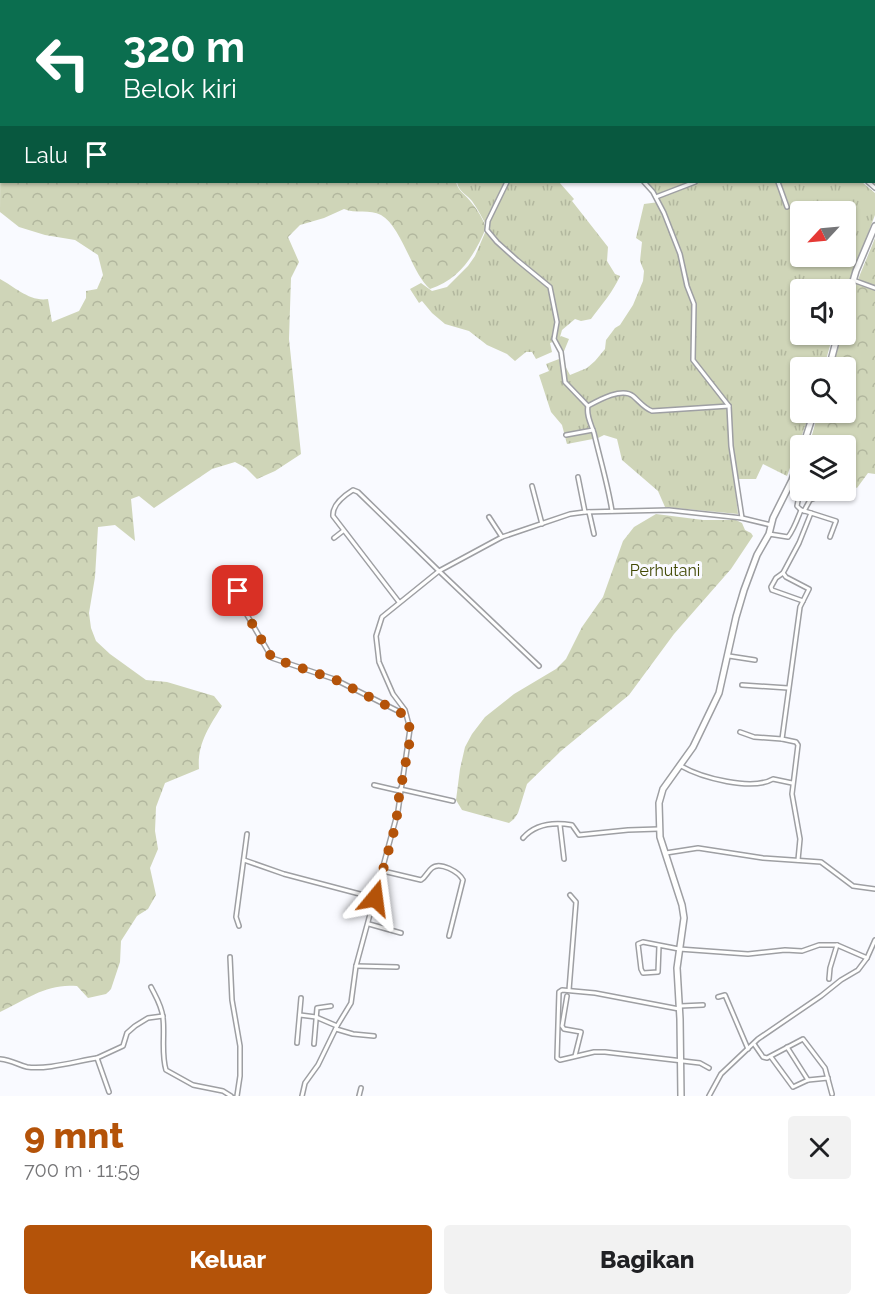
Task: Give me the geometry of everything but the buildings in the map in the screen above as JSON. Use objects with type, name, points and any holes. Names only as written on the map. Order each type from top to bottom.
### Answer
[{"type":"highway","points":[[853,279],[875,226]]},
{"type":"highway","points":[[681,1096],[676,968],[683,930],[683,912],[659,829],[661,795],[666,783],[681,766],[693,747],[715,704],[744,590],[757,555],[770,534],[773,518],[790,484]]},
{"type":"street","points":[[507,183],[488,221],[487,230],[496,242],[550,287],[556,322],[554,339],[561,352],[565,382],[588,406],[588,416],[608,486],[612,511]]},
{"type":"street","points":[[645,183],[656,197],[680,254],[687,286],[694,304],[693,360],[729,406],[731,446],[742,518]]},
{"type":"street","points":[[656,197],[692,183]]},
{"type":"street","points":[[778,183],[787,207]]},
{"type":"street","points":[[856,281],[875,288]]},
{"type":"street","points":[[588,406],[624,393],[633,396],[652,411],[729,406]]},
{"type":"street","points":[[566,435],[593,430]]},
{"type":"street","points":[[578,477],[594,534]]},
{"type":"street","points":[[532,486],[542,524]]},
{"type":"street","points":[[399,602],[333,516],[333,509],[353,490],[398,530],[539,666]]},
{"type":"street","points":[[798,501],[796,505],[803,510],[836,521],[830,537]]},
{"type":"street","points":[[770,534],[788,537],[809,501]]},
{"type":"street","points":[[302,1096],[305,1083],[318,1065],[352,1001],[356,966],[396,824],[411,735],[407,716],[393,694],[377,653],[376,636],[379,622],[387,612],[439,572],[502,537],[560,517],[587,512],[657,509],[742,518],[773,526]]},
{"type":"street","points":[[802,601],[772,590],[771,587],[776,578],[783,573],[799,543],[811,513]]},
{"type":"street","points":[[489,517],[502,537]]},
{"type":"street","points":[[334,538],[343,531]]},
{"type":"street","points":[[782,739],[802,601],[809,588],[786,577],[783,573]]},
{"type":"street","points":[[235,578],[243,608],[272,658],[334,679],[407,716]]},
{"type":"street","points":[[729,656],[755,660]]},
{"type":"street","points":[[742,684],[788,688]]},
{"type":"street","points":[[740,732],[796,742],[798,745],[792,783],[800,839],[798,860]]},
{"type":"street","points":[[681,766],[698,775],[747,784],[766,783],[773,779],[792,783]]},
{"type":"street","points":[[374,785],[453,801]]},
{"type":"street","points":[[523,838],[537,826],[560,824],[572,825],[579,835],[659,829]]},
{"type":"street","points":[[560,824],[564,858]]},
{"type":"street","points":[[239,926],[236,917],[247,834]]},
{"type":"street","points":[[665,854],[698,848],[763,858],[823,863],[853,886],[875,889]]},
{"type":"street","points":[[244,860],[284,874],[342,887],[375,898]]},
{"type":"street","points":[[382,871],[421,880],[433,867],[438,866],[460,874],[463,880],[449,936]]},
{"type":"street","points":[[568,990],[576,902],[570,895]]},
{"type":"street","points":[[369,924],[401,933]]},
{"type":"street","points":[[709,1096],[721,1074],[748,1049],[777,1025],[858,970],[867,958],[875,940]]},
{"type":"street","points":[[659,946],[658,972],[643,973],[639,943],[646,942],[680,949],[748,954],[784,950],[802,951],[819,945],[837,945],[867,958]]},
{"type":"street","points":[[829,979],[837,945]]},
{"type":"street","points":[[230,957],[231,1000],[240,1046],[237,1096]]},
{"type":"street","points":[[356,966],[398,967]]},
{"type":"street","points":[[151,987],[163,1016],[163,1056],[166,1070],[192,1085],[223,1091],[231,1096]]},
{"type":"street","points":[[703,1005],[679,1008],[568,990],[559,992],[556,1056],[560,1060],[605,1052],[700,1064],[709,1068]]},
{"type":"street","points":[[718,997],[725,995],[748,1049]]},
{"type":"street","points":[[567,996],[562,1026],[564,1029],[582,1032],[575,1056]]},
{"type":"street","points":[[297,1043],[301,998]]},
{"type":"street","points":[[314,1044],[317,1008],[331,1006]]},
{"type":"street","points":[[300,1015],[316,1017],[353,1034],[374,1036]]},
{"type":"street","points":[[0,1059],[13,1060],[26,1067],[42,1067],[97,1058],[123,1046],[129,1031],[143,1020],[163,1016]]},
{"type":"street","points":[[754,1044],[763,1057],[771,1057],[802,1039],[804,1040],[825,1068],[832,1094]]},
{"type":"street","points":[[787,1047],[808,1080]]},
{"type":"street","points":[[771,1057],[793,1087],[808,1080],[828,1078]]},
{"type":"street","points":[[97,1058],[109,1092]]},
{"type":"street","points":[[359,1096],[361,1088]]},
{"type":"green space","points":[[0,183],[456,183],[478,211],[486,228],[471,257],[458,273],[441,285],[430,289],[418,273],[395,230],[381,215],[344,209],[300,225],[288,237],[299,262],[291,278],[289,339],[301,454],[275,471],[257,479],[246,468],[235,462],[212,469],[154,508],[139,496],[131,499],[135,541],[115,525],[98,527],[95,577],[89,613],[96,641],[146,680],[167,682],[214,696],[222,706],[202,744],[199,769],[165,783],[156,807],[155,831],[158,849],[150,868],[156,895],[148,909],[137,916],[121,941],[120,962],[111,989],[106,994],[88,998],[77,986],[56,987],[37,993],[0,1012],[0,279],[29,296],[48,299],[52,322],[79,311],[86,298],[86,291],[97,289],[103,275],[98,255],[75,240],[45,235],[19,227],[0,212]]},
{"type":"green space","points":[[457,183],[560,183],[608,247],[607,261],[615,274],[620,276],[611,293],[591,319],[581,321],[575,319],[562,330],[560,337],[569,339],[562,356],[555,341],[550,343],[552,352],[536,359],[532,352],[526,352],[515,361],[507,354],[487,345],[469,331],[445,324],[422,301],[419,303],[410,289],[421,283],[432,291],[447,287],[475,256],[487,228],[474,204]]},
{"type":"green space","points":[[649,183],[863,183],[875,193],[875,215],[856,265],[856,201],[790,201],[790,267],[855,267],[851,279],[790,279],[790,345],[830,345],[827,357],[790,357],[790,423],[806,423],[802,435],[790,435],[790,468],[787,476],[763,464],[756,479],[734,479],[738,514],[665,507],[658,491],[622,460],[617,439],[604,435],[567,444],[562,425],[551,412],[539,375],[549,371],[546,364],[559,359],[562,360],[570,375],[587,368],[605,349],[606,340],[620,325],[633,305],[643,281],[644,271],[640,261],[642,242],[636,238],[644,204],[659,202]]},
{"type":"green space","points":[[875,238],[875,474],[868,473],[857,488],[856,435],[812,435],[815,423],[856,423],[856,357],[835,357],[839,345],[856,345],[856,285]]},
{"type":"green space","name":"Perhutani","points":[[656,514],[703,520],[736,520],[742,523],[745,530],[753,536],[731,569],[674,634],[629,695],[561,751],[527,784],[514,819],[509,823],[462,810],[456,800],[460,769],[465,747],[472,734],[485,717],[514,694],[556,669],[566,659],[582,627],[603,597],[623,541],[634,527]]},
{"type":"route","points":[[238,591],[243,608],[272,658],[334,679],[407,716],[411,735],[396,824],[375,898]]}]
